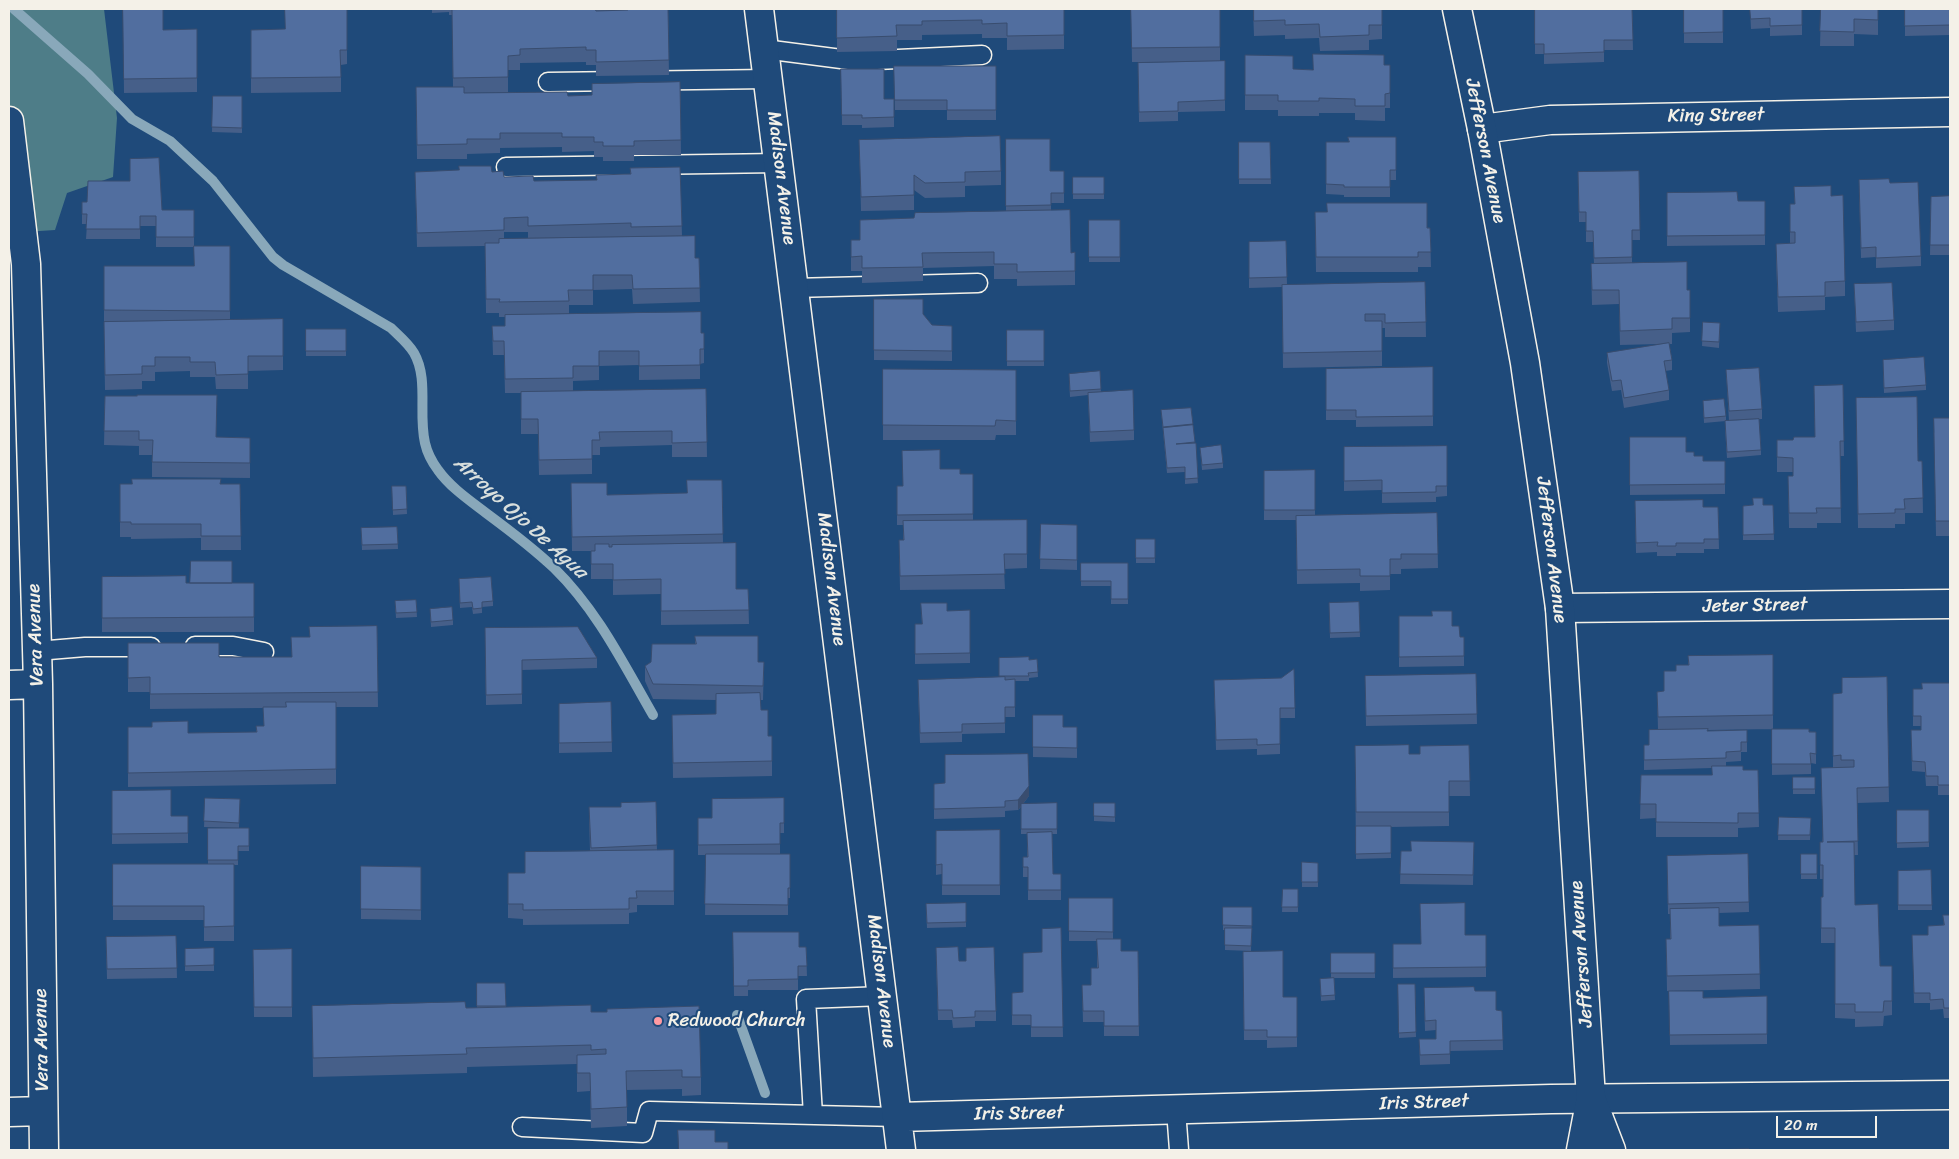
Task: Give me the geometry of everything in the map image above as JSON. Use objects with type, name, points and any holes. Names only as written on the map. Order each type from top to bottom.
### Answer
[{"type":"street","name":"Madison Avenue","points":[[760,9],[901,1150]]},
{"type":"street","name":"Jefferson Avenue","points":[[1457,9],[1482,129],[1525,363],[1560,608],[1591,1098],[1581,1150]]},
{"type":"street","name":"King Street","points":[[1482,129],[1550,120],[1950,112]]},
{"type":"street","name":"Vera Avenue","points":[[9,121],[37,652],[44,1150]]},
{"type":"street","name":"Jeter Street","points":[[1560,608],[1950,604]]},
{"type":"street","points":[[9,685],[38,684]]},
{"type":"street","name":"Iris Street","points":[[898,1116],[1591,1098],[1950,1095]]},
{"type":"street","name":"Jefferson Avenue","points":[[1591,1098],[1611,1150]]},
{"type":"street","points":[[9,1112],[44,1111]]},
{"type":"lane","points":[[764,49],[849,60],[982,55]]},
{"type":"lane","points":[[548,82],[768,78]]},
{"type":"lane","points":[[506,167],[779,163]]},
{"type":"lane","points":[[794,288],[978,283]]},
{"type":"lane","points":[[37,652],[85,647],[169,646],[233,646],[264,652]]},
{"type":"lane","points":[[813,1115],[806,999],[882,996]]},
{"type":"lane","points":[[1176,1110],[1179,1150]]},
{"type":"lane","points":[[522,1127],[643,1133],[649,1111],[898,1116]]},
{"type":"green space","points":[[9,9],[104,9],[117,118],[113,177],[67,193],[55,230],[9,233]]},
{"type":"building","points":[[123,9],[163,9],[163,30],[197,29],[197,78],[124,79]]},
{"type":"building","points":[[285,9],[347,9],[347,50],[340,50],[341,77],[251,78],[251,30],[285,29]]},
{"type":"building","points":[[595,9],[596,11],[668,9],[669,60],[596,62],[596,50],[586,50],[586,47],[520,49],[520,55],[508,56],[508,77],[453,78],[452,10]]},
{"type":"building","points":[[837,9],[1064,9],[1064,35],[1007,36],[1007,23],[982,24],[982,20],[922,21],[922,25],[896,25],[897,36],[837,38]]},
{"type":"building","points":[[1131,9],[1220,9],[1220,47],[1132,48]]},
{"type":"building","points":[[1254,9],[1382,9],[1382,25],[1369,25],[1369,35],[1320,37],[1319,24],[1285,25],[1285,20],[1254,21]]},
{"type":"building","points":[[1535,9],[1632,9],[1633,40],[1604,40],[1604,52],[1544,54],[1544,44],[1535,44]]},
{"type":"building","points":[[1684,9],[1723,9],[1723,32],[1684,33]]},
{"type":"building","points":[[1750,9],[1802,9],[1802,25],[1770,26],[1770,18],[1751,19]]},
{"type":"building","points":[[1821,9],[1878,9],[1878,20],[1854,19],[1854,32],[1820,31]]},
{"type":"building","points":[[1905,9],[1950,9],[1950,25],[1905,26]]},
{"type":"building","points":[[1313,54],[1384,55],[1384,65],[1390,65],[1390,93],[1385,94],[1385,106],[1355,106],[1355,99],[1319,98],[1319,101],[1278,101],[1278,95],[1245,95],[1245,55],[1293,56],[1293,69],[1313,70]]},
{"type":"building","points":[[1225,61],[1225,100],[1178,102],[1178,111],[1139,112],[1138,63]]},
{"type":"building","points":[[894,66],[996,66],[996,110],[947,110],[947,100],[895,100]]},
{"type":"building","points":[[841,69],[884,69],[884,99],[894,99],[894,117],[862,118],[862,115],[842,115]]},
{"type":"building","points":[[680,82],[681,140],[634,141],[634,146],[603,146],[603,142],[594,142],[594,137],[562,137],[562,133],[500,133],[500,139],[467,139],[467,144],[417,145],[416,87],[464,87],[464,93],[567,92],[568,96],[592,95],[592,84]]},
{"type":"building","points":[[213,96],[242,96],[242,128],[212,127]]},
{"type":"building","points":[[1000,136],[1001,171],[965,172],[965,182],[925,183],[914,175],[914,195],[861,197],[859,140]]},
{"type":"building","points":[[1348,137],[1396,137],[1396,170],[1390,170],[1390,187],[1344,187],[1344,185],[1326,184],[1326,142],[1349,142]]},
{"type":"building","points":[[1006,139],[1050,139],[1050,171],[1064,171],[1064,193],[1051,193],[1051,205],[1006,206]]},
{"type":"building","points":[[1239,142],[1270,142],[1271,179],[1239,179]]},
{"type":"building","points":[[159,158],[162,210],[194,210],[194,237],[156,237],[156,216],[140,216],[140,229],[86,229],[87,214],[82,214],[82,202],[87,202],[88,181],[130,181],[130,159]]},
{"type":"building","points":[[459,166],[491,166],[492,172],[503,171],[504,177],[533,176],[534,181],[597,180],[596,175],[631,174],[630,168],[680,167],[682,226],[631,227],[631,223],[528,226],[528,217],[504,218],[504,230],[417,233],[415,172],[459,170]]},
{"type":"building","points":[[1639,171],[1640,230],[1632,230],[1632,257],[1594,258],[1593,231],[1586,231],[1586,212],[1579,212],[1578,172]]},
{"type":"building","points":[[1073,177],[1104,177],[1104,194],[1073,194]]},
{"type":"building","points":[[1889,179],[1890,183],[1918,182],[1921,256],[1876,258],[1876,247],[1861,248],[1859,180]]},
{"type":"building","points":[[1831,186],[1831,196],[1843,195],[1845,281],[1825,282],[1825,296],[1778,297],[1776,244],[1795,243],[1795,232],[1790,232],[1790,204],[1795,204],[1794,187]]},
{"type":"building","points":[[1737,192],[1738,201],[1765,201],[1765,235],[1667,236],[1667,193]]},
{"type":"building","points":[[1950,196],[1950,245],[1930,245],[1931,197]]},
{"type":"building","points":[[1327,203],[1427,203],[1427,228],[1430,228],[1431,252],[1418,252],[1418,257],[1316,257],[1315,212],[1327,212]]},
{"type":"building","points":[[1070,210],[1071,253],[1075,252],[1075,271],[1017,272],[1017,264],[994,264],[994,252],[922,253],[923,267],[862,268],[862,256],[851,257],[851,240],[860,240],[860,220],[914,218],[915,213]]},
{"type":"building","points":[[1089,220],[1120,220],[1120,257],[1089,257]]},
{"type":"building","points":[[695,236],[695,258],[699,258],[700,288],[633,289],[632,275],[593,275],[593,290],[568,290],[569,301],[499,302],[500,299],[486,299],[485,243],[499,243],[499,239]]},
{"type":"building","points":[[1286,241],[1287,277],[1249,278],[1249,242]]},
{"type":"building","points":[[194,246],[230,246],[230,311],[104,310],[104,266],[194,266]]},
{"type":"building","points":[[1687,262],[1690,318],[1672,318],[1672,329],[1620,331],[1619,290],[1592,290],[1591,264]]},
{"type":"building","points":[[1425,282],[1426,322],[1385,323],[1385,314],[1365,314],[1365,321],[1382,321],[1382,351],[1283,353],[1282,285]]},
{"type":"building","points":[[1892,283],[1894,320],[1856,322],[1854,284]]},
{"type":"building","points":[[874,299],[923,299],[923,314],[932,325],[952,326],[952,351],[874,350]]},
{"type":"building","points":[[701,312],[701,333],[704,333],[704,349],[700,349],[700,365],[639,366],[639,351],[599,351],[599,366],[573,366],[573,378],[505,379],[504,341],[493,341],[492,326],[505,326],[505,315]]},
{"type":"building","points":[[283,319],[283,356],[248,356],[248,374],[216,375],[215,362],[190,362],[190,357],[155,357],[155,366],[142,366],[142,374],[105,375],[104,322]]},
{"type":"building","points":[[1703,322],[1720,323],[1719,342],[1702,341]]},
{"type":"building","points":[[306,329],[346,329],[346,351],[306,351]]},
{"type":"building","points":[[1007,330],[1044,330],[1044,361],[1007,361]]},
{"type":"building","points":[[1669,343],[1672,360],[1664,361],[1669,390],[1624,398],[1621,380],[1612,381],[1607,353]]},
{"type":"building","points":[[1924,357],[1926,385],[1884,388],[1883,360]]},
{"type":"building","points":[[1433,367],[1433,416],[1356,417],[1356,410],[1326,410],[1326,369]]},
{"type":"building","points":[[1759,368],[1762,409],[1729,411],[1726,370]]},
{"type":"building","points":[[883,369],[1016,370],[1016,421],[996,420],[995,426],[883,425]]},
{"type":"building","points":[[1100,371],[1101,389],[1070,391],[1069,374]]},
{"type":"building","points":[[1843,385],[1844,441],[1840,441],[1841,508],[1816,508],[1817,513],[1789,513],[1788,476],[1793,476],[1793,458],[1777,457],[1777,440],[1793,440],[1794,437],[1815,437],[1814,386]]},
{"type":"building","points":[[706,389],[707,442],[672,443],[672,431],[599,432],[600,440],[592,440],[592,459],[539,460],[538,419],[521,419],[521,392]]},
{"type":"building","points":[[1133,390],[1134,430],[1090,432],[1088,393]]},
{"type":"building","points":[[217,395],[216,437],[250,438],[250,463],[152,462],[153,440],[139,440],[139,431],[104,431],[105,396]]},
{"type":"building","points":[[1917,397],[1918,461],[1922,461],[1923,498],[1904,499],[1905,509],[1895,509],[1895,513],[1858,514],[1856,398]]},
{"type":"building","points":[[1724,399],[1726,416],[1704,418],[1703,401]]},
{"type":"building","points":[[1191,408],[1193,424],[1163,427],[1161,410]]},
{"type":"building","points":[[1934,418],[1950,418],[1950,521],[1936,521]]},
{"type":"building","points":[[1759,419],[1761,450],[1727,452],[1725,421]]},
{"type":"building","points":[[1193,425],[1195,442],[1176,444],[1196,443],[1198,478],[1185,479],[1185,467],[1167,468],[1163,428]]},
{"type":"building","points":[[1630,437],[1686,437],[1686,452],[1694,452],[1694,456],[1703,456],[1703,461],[1725,461],[1725,484],[1630,485]]},
{"type":"building","points":[[1221,445],[1223,463],[1202,465],[1200,448]]},
{"type":"building","points":[[1447,446],[1447,486],[1436,486],[1436,492],[1382,493],[1382,480],[1344,481],[1344,447]]},
{"type":"building","points":[[940,450],[940,469],[960,469],[960,474],[973,474],[973,514],[897,515],[897,486],[903,486],[902,451]]},
{"type":"building","points":[[1315,470],[1315,510],[1264,510],[1264,471]]},
{"type":"building","points":[[132,479],[221,479],[220,484],[240,484],[241,536],[201,536],[201,524],[131,524],[131,522],[120,522],[120,484],[132,484]]},
{"type":"building","points":[[687,480],[722,480],[723,534],[572,537],[571,483],[607,483],[607,495],[687,493]]},
{"type":"building","points":[[392,486],[406,486],[407,509],[393,510]]},
{"type":"building","points":[[1753,498],[1763,498],[1763,505],[1773,505],[1774,534],[1743,535],[1743,506],[1753,505]]},
{"type":"building","points":[[1703,500],[1703,507],[1718,507],[1719,539],[1704,539],[1704,543],[1676,543],[1676,546],[1657,546],[1658,542],[1636,543],[1635,501]]},
{"type":"building","points":[[1437,513],[1438,554],[1401,554],[1401,559],[1390,559],[1390,576],[1360,576],[1360,569],[1297,570],[1296,516]]},
{"type":"building","points":[[1027,520],[1027,554],[1004,554],[1005,574],[900,576],[899,540],[904,540],[903,521]]},
{"type":"building","points":[[1041,524],[1077,525],[1077,560],[1040,559]]},
{"type":"building","points":[[397,527],[398,544],[362,545],[361,528]]},
{"type":"building","points":[[1136,539],[1155,539],[1155,558],[1136,558]]},
{"type":"building","points":[[736,543],[736,589],[748,589],[749,610],[661,611],[661,579],[613,580],[613,564],[591,564],[591,551],[595,551],[595,544],[609,544],[609,547],[612,547],[612,545]]},
{"type":"building","points":[[191,561],[232,561],[232,583],[190,583]]},
{"type":"building","points":[[1081,563],[1128,563],[1128,599],[1111,599],[1111,581],[1081,581]]},
{"type":"building","points":[[186,576],[186,583],[254,583],[254,617],[102,618],[102,577]]},
{"type":"building","points":[[491,577],[493,601],[482,602],[482,608],[473,609],[472,602],[460,603],[459,579]]},
{"type":"building","points":[[416,600],[417,612],[396,613],[395,601]]},
{"type":"building","points":[[1359,602],[1360,632],[1330,633],[1329,603]]},
{"type":"building","points":[[921,603],[947,603],[947,611],[970,610],[970,653],[915,654],[915,624],[922,624]]},
{"type":"building","points":[[452,607],[453,620],[431,622],[430,609]]},
{"type":"building","points":[[1432,611],[1452,611],[1452,626],[1459,626],[1460,637],[1464,637],[1464,656],[1399,657],[1399,616],[1432,616]]},
{"type":"building","points":[[377,626],[378,692],[150,694],[150,677],[128,678],[128,643],[219,643],[219,657],[292,657],[291,637],[310,637],[309,627]]},
{"type":"building","points":[[578,627],[597,658],[522,660],[522,694],[486,695],[485,628]]},
{"type":"building","points":[[695,636],[758,636],[758,662],[764,662],[763,686],[653,684],[645,666],[651,662],[652,644],[696,644]]},
{"type":"building","points":[[1773,655],[1773,715],[1658,717],[1657,692],[1664,691],[1664,671],[1676,671],[1676,665],[1689,665],[1688,656]]},
{"type":"building","points":[[1029,657],[1029,660],[1037,659],[1038,672],[1028,673],[1029,676],[999,676],[999,658]]},
{"type":"building","points":[[1294,669],[1295,708],[1280,708],[1280,744],[1257,745],[1257,739],[1216,740],[1214,680],[1281,678]]},
{"type":"building","points":[[1476,674],[1477,714],[1366,716],[1365,676]]},
{"type":"building","points":[[1005,677],[1005,680],[1015,679],[1015,707],[1005,707],[1005,723],[962,724],[962,732],[920,733],[918,680]]},
{"type":"building","points":[[1887,677],[1889,787],[1857,788],[1858,841],[1827,842],[1854,842],[1855,905],[1878,904],[1880,966],[1892,966],[1892,1001],[1884,1001],[1883,1012],[1855,1012],[1855,1004],[1835,1004],[1835,928],[1821,928],[1823,865],[1820,865],[1820,842],[1823,842],[1821,768],[1854,767],[1854,760],[1841,760],[1841,755],[1833,756],[1833,694],[1842,693],[1842,678]]},
{"type":"building","points":[[1922,683],[1950,683],[1950,785],[1938,785],[1938,776],[1926,776],[1925,762],[1912,761],[1911,730],[1921,730],[1921,716],[1913,716],[1913,689],[1922,689]]},
{"type":"building","points":[[760,693],[761,710],[768,710],[768,736],[772,736],[772,761],[673,763],[672,715],[716,714],[716,694]]},
{"type":"building","points":[[286,702],[336,702],[336,769],[128,773],[128,727],[152,727],[152,722],[188,721],[188,733],[257,732],[256,726],[264,726],[263,707],[286,707]]},
{"type":"building","points":[[611,702],[612,742],[559,743],[559,704]]},
{"type":"building","points":[[1033,715],[1063,715],[1063,727],[1077,727],[1077,748],[1033,747]]},
{"type":"building","points":[[1708,729],[1707,731],[1747,730],[1747,742],[1741,742],[1741,751],[1726,752],[1726,758],[1644,760],[1644,745],[1649,745],[1649,730]]},
{"type":"building","points":[[1772,729],[1809,729],[1809,732],[1816,732],[1816,754],[1810,753],[1811,764],[1772,764]]},
{"type":"building","points":[[1409,745],[1409,754],[1420,754],[1420,746],[1469,745],[1470,781],[1449,781],[1449,812],[1356,812],[1355,746]]},
{"type":"building","points":[[1028,754],[1029,786],[1018,800],[1005,801],[1005,807],[934,809],[934,784],[945,783],[945,755]]},
{"type":"building","points":[[1712,766],[1743,766],[1743,770],[1758,770],[1759,813],[1738,813],[1738,823],[1656,822],[1656,804],[1640,804],[1641,775],[1712,775]]},
{"type":"building","points":[[1793,777],[1815,777],[1815,789],[1793,789]]},
{"type":"building","points":[[171,790],[171,816],[188,816],[188,833],[112,834],[112,791]]},
{"type":"building","points":[[205,798],[240,799],[239,823],[204,821]]},
{"type":"building","points":[[784,798],[784,823],[780,823],[780,844],[698,845],[698,818],[712,818],[712,799]]},
{"type":"building","points":[[656,802],[657,845],[591,848],[589,807],[621,807],[621,803]]},
{"type":"building","points":[[1057,803],[1057,829],[1021,829],[1021,804]]},
{"type":"building","points":[[1094,803],[1115,803],[1115,817],[1094,816]]},
{"type":"building","points":[[1897,810],[1929,810],[1929,842],[1897,843]]},
{"type":"building","points":[[1779,817],[1811,818],[1810,835],[1778,835]]},
{"type":"building","points":[[1356,826],[1391,826],[1391,853],[1356,854]]},
{"type":"building","points":[[208,828],[249,828],[249,846],[238,846],[238,860],[208,860]]},
{"type":"building","points":[[1000,830],[1000,885],[942,885],[942,864],[936,865],[936,831]]},
{"type":"building","points":[[1052,832],[1053,874],[1061,874],[1061,890],[1028,890],[1028,867],[1023,867],[1023,857],[1028,857],[1027,833]]},
{"type":"building","points":[[1411,841],[1474,842],[1473,875],[1400,874],[1401,851],[1411,851]]},
{"type":"building","points":[[674,850],[674,891],[636,891],[637,898],[629,898],[629,909],[523,910],[523,904],[508,904],[508,873],[525,873],[525,852]]},
{"type":"building","points":[[706,854],[790,854],[788,905],[705,904]]},
{"type":"building","points":[[1748,854],[1749,902],[1668,904],[1667,856]]},
{"type":"building","points":[[1801,854],[1817,854],[1817,874],[1801,874]]},
{"type":"building","points":[[1302,862],[1318,863],[1318,882],[1302,882]]},
{"type":"building","points":[[113,864],[234,864],[234,926],[204,927],[204,906],[113,906]]},
{"type":"building","points":[[361,866],[421,867],[421,910],[361,909]]},
{"type":"building","points":[[1931,870],[1932,905],[1898,905],[1898,871]]},
{"type":"building","points":[[1283,889],[1298,889],[1298,907],[1282,907]]},
{"type":"building","points":[[1069,898],[1113,898],[1113,932],[1069,931]]},
{"type":"building","points":[[966,903],[966,922],[927,923],[926,904]]},
{"type":"building","points":[[1465,903],[1465,935],[1486,935],[1486,967],[1393,968],[1393,944],[1421,944],[1420,904]]},
{"type":"building","points":[[1223,907],[1252,907],[1252,926],[1223,925]]},
{"type":"building","points":[[1719,908],[1719,926],[1759,925],[1760,974],[1667,976],[1666,939],[1671,939],[1670,909]]},
{"type":"building","points":[[1943,915],[1950,915],[1950,1008],[1944,1008],[1943,999],[1930,1000],[1930,993],[1914,993],[1912,935],[1928,935],[1928,926],[1944,925]]},
{"type":"building","points":[[1061,928],[1063,1027],[1031,1027],[1031,1015],[1012,1015],[1012,993],[1023,992],[1023,953],[1042,952],[1042,929]]},
{"type":"building","points":[[1225,928],[1252,928],[1251,946],[1225,945]]},
{"type":"building","points":[[733,932],[799,932],[799,947],[806,947],[807,966],[798,966],[798,979],[748,980],[748,986],[734,986]]},
{"type":"building","points":[[176,936],[177,968],[107,969],[106,937]]},
{"type":"building","points":[[1097,939],[1121,939],[1121,951],[1138,951],[1139,1026],[1104,1026],[1104,1011],[1083,1011],[1082,985],[1091,985],[1091,968],[1098,968]]},
{"type":"building","points":[[958,947],[959,961],[966,961],[966,948],[994,947],[996,1011],[975,1011],[975,1017],[953,1018],[952,1010],[938,1010],[936,948]]},
{"type":"building","points":[[214,948],[214,965],[185,966],[185,949]]},
{"type":"building","points":[[292,949],[292,1007],[254,1007],[253,950]]},
{"type":"building","points":[[1283,951],[1283,997],[1297,997],[1297,1037],[1267,1037],[1267,1030],[1244,1030],[1243,952]]},
{"type":"building","points":[[1331,953],[1375,953],[1375,973],[1331,973]]},
{"type":"building","points":[[1334,978],[1335,995],[1321,996],[1320,979]]},
{"type":"building","points":[[477,983],[505,983],[506,1006],[477,1006]]},
{"type":"building","points":[[1398,984],[1415,984],[1416,1032],[1399,1033]]},
{"type":"building","points":[[1474,987],[1475,991],[1496,991],[1496,1010],[1502,1011],[1503,1040],[1450,1041],[1450,1054],[1420,1055],[1419,1039],[1436,1039],[1436,1020],[1425,1021],[1424,988]]},
{"type":"building","points":[[1669,991],[1703,991],[1703,998],[1767,996],[1767,1034],[1670,1035]]},
{"type":"building","points":[[465,1002],[466,1008],[591,1005],[591,1012],[607,1012],[607,1009],[699,1006],[701,1077],[682,1077],[682,1070],[626,1071],[627,1107],[591,1109],[590,1073],[577,1073],[577,1055],[606,1054],[606,1049],[591,1050],[591,1045],[466,1048],[467,1054],[313,1058],[312,1006]]},
{"type":"building","points":[[678,1130],[715,1130],[715,1142],[728,1142],[728,1150],[679,1150]]},
{"type":"building","points":[[1749,1149],[1750,1150],[1714,1150]]},
{"type":"waterway","name":"Arroyo Ojo De Agua","points":[[14,9],[88,74],[132,119],[170,141],[213,181],[273,257],[283,265],[391,328],[406,343],[414,353],[421,374],[423,432],[427,450],[436,467],[454,488],[529,546],[569,584],[596,619],[653,715]]},
{"type":"waterway","name":"Arroyo Ojo De Agua","points":[[737,1015],[765,1093]]},
{"type":"place","name":"Redwood Church","points":[[658,1021]]}]
